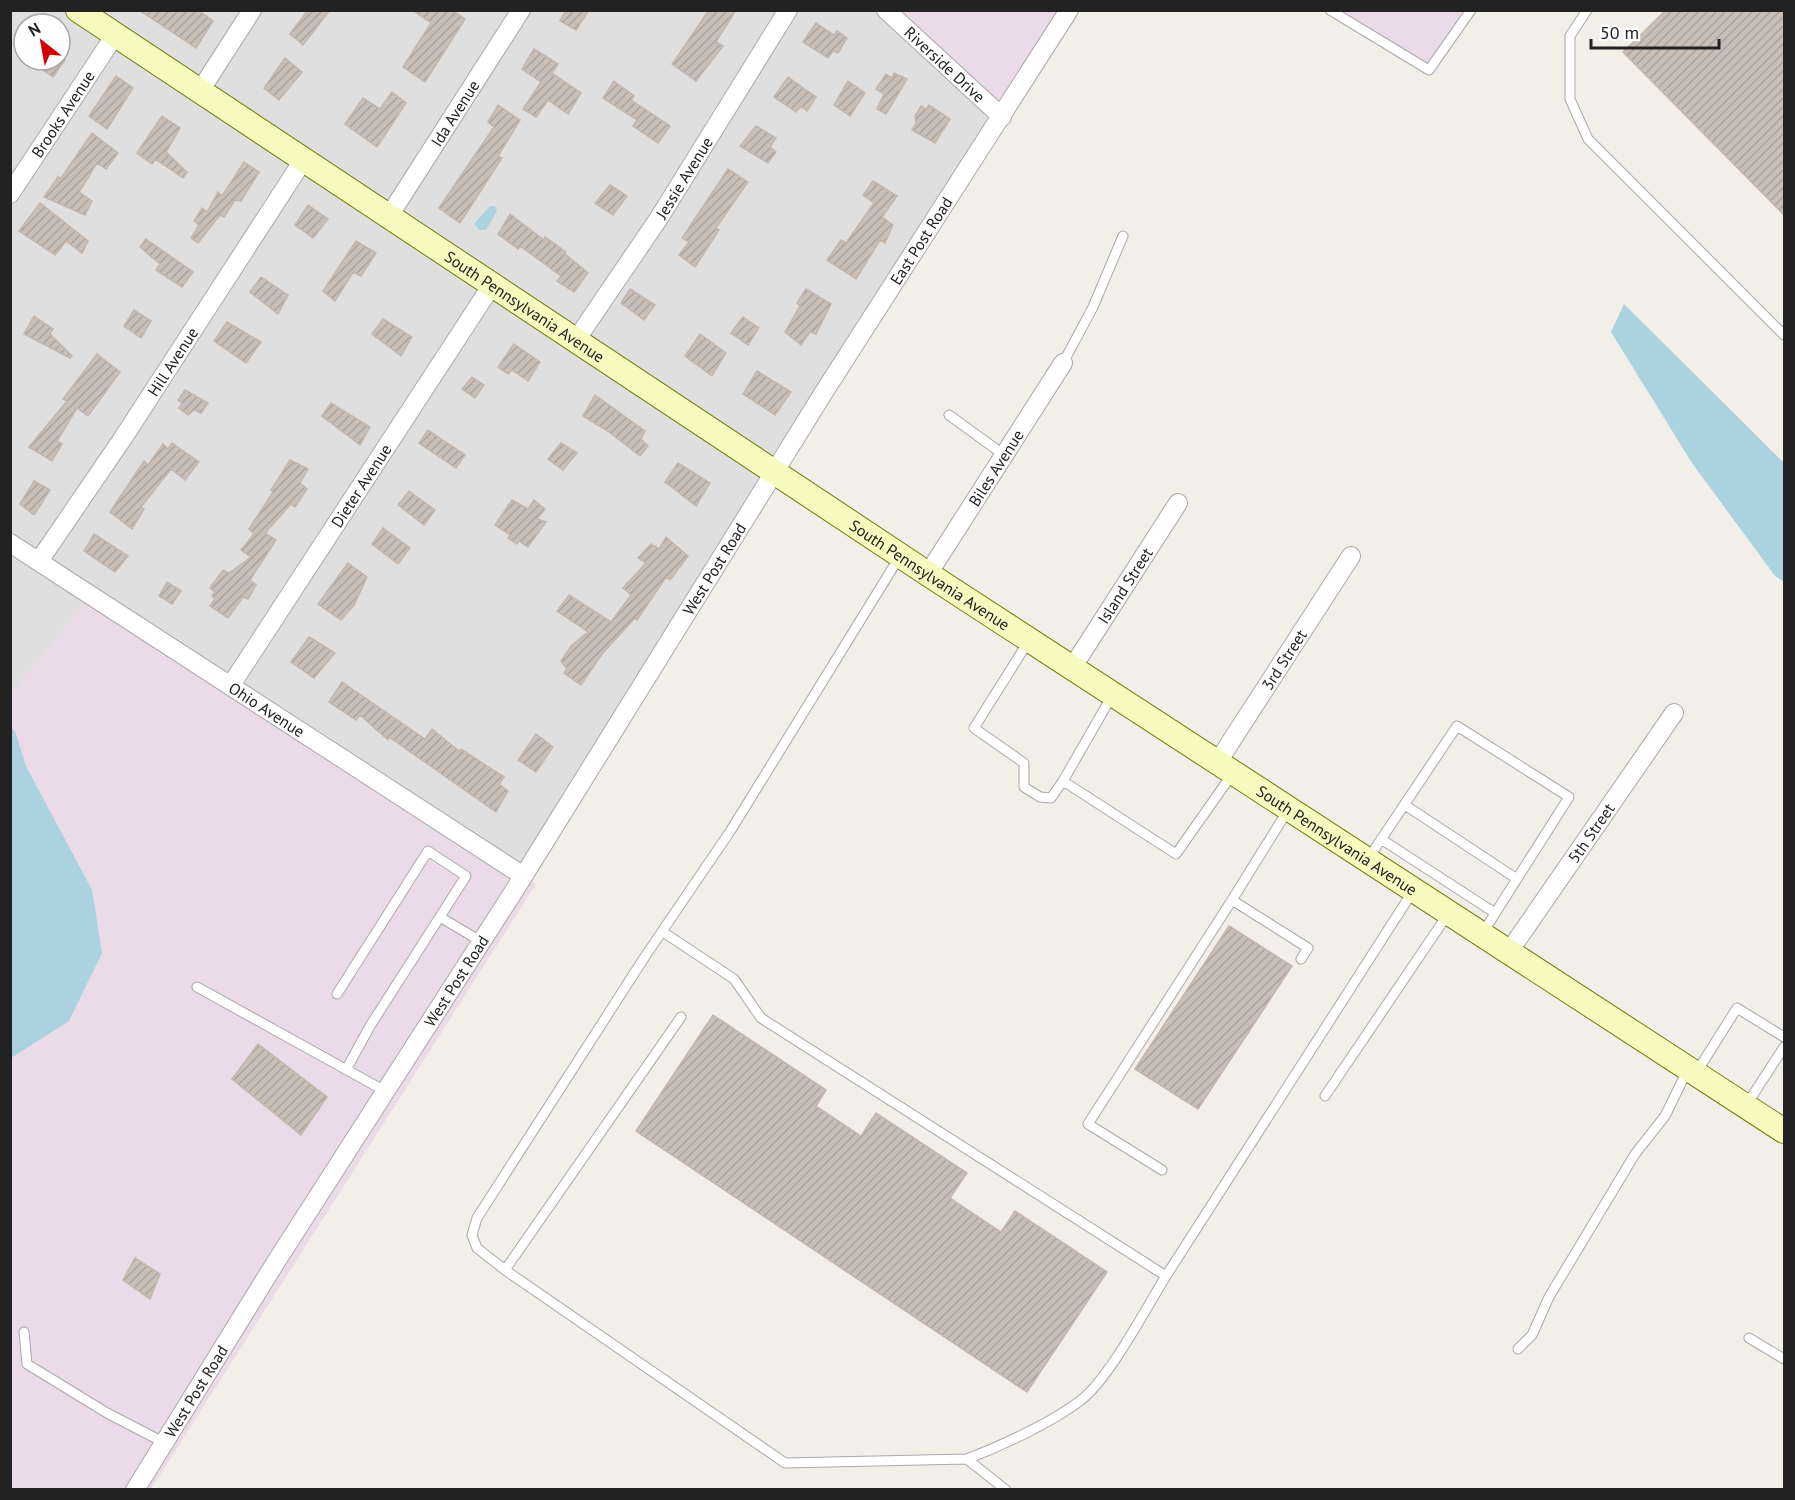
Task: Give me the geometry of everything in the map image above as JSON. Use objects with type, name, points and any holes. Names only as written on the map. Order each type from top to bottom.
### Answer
[{"type":"main road","name":"South Pennsylvania Avenue","points":[[78,10],[928,574],[1785,1131]]},
{"type":"street","points":[[200,91],[252,10]]},
{"type":"street","name":"Ida Avenue","points":[[389,216],[521,10]]},
{"type":"street","name":"Jessie Avenue","points":[[576,340],[659,219],[788,10]]},
{"type":"street","name":"Riverside Drive","points":[[886,10],[1002,117]]},
{"type":"street","name":"East Post Road","points":[[774,472],[1069,10]]},
{"type":"street","name":"Brooks Avenue","points":[[10,194],[115,35]]},
{"type":"street","name":"Hill Avenue","points":[[39,561],[123,438],[304,159]]},
{"type":"street","name":"Dieter Avenue","points":[[231,685],[492,285]]},
{"type":"street","name":"Biles Avenue","points":[[928,574],[1063,363]]},
{"type":"street","name":"West Post Road","points":[[135,1490],[163,1442],[482,942],[774,472]]},
{"type":"street","name":"Island Street","points":[[1072,668],[1178,503]]},
{"type":"street","name":"Ohio Avenue","points":[[10,543],[522,875]]},
{"type":"street","name":"3rd Street","points":[[1225,768],[1352,556]]},
{"type":"street","name":"5th Street","points":[[1509,953],[1674,713]]},
{"type":"lane","points":[[1330,10],[1429,70],[1472,10]]},
{"type":"lane","points":[[1587,10],[1570,36],[1570,99],[1588,139],[1785,335]]},
{"type":"lane","points":[[1063,363],[1093,307],[1123,236]]},
{"type":"lane","points":[[949,415],[1004,455]]},
{"type":"lane","points":[[901,554],[731,830],[477,1218],[472,1235],[477,1248],[505,1270],[785,1462],[967,1459],[998,1447],[1082,1400],[1100,1381],[1413,891]]},
{"type":"lane","points":[[1030,640],[974,728],[1024,763],[1024,787],[1040,797],[1051,798],[1063,782],[1113,694]]},
{"type":"lane","points":[[1367,861],[1457,726],[1569,797],[1481,935]]},
{"type":"lane","points":[[1063,782],[1176,854],[1225,768]]},
{"type":"lane","points":[[1405,805],[1517,879]]},
{"type":"lane","points":[[1162,1170],[1088,1124],[1288,810]]},
{"type":"lane","points":[[1382,839],[1495,913]]},
{"type":"lane","points":[[338,994],[428,851],[466,876],[370,1026],[347,1068]]},
{"type":"lane","points":[[1232,900],[1308,948],[1301,959]]},
{"type":"lane","points":[[1326,1096],[1448,914]]},
{"type":"lane","points":[[440,917],[482,942]]},
{"type":"lane","points":[[663,932],[734,979],[761,1018],[1166,1276]]},
{"type":"lane","points":[[197,987],[386,1091]]},
{"type":"lane","points":[[1518,1349],[1532,1335],[1549,1297],[1635,1154],[1665,1116],[1692,1071],[1737,1008],[1785,1037]]},
{"type":"lane","points":[[505,1270],[681,1017]]},
{"type":"lane","points":[[1746,1106],[1785,1047]]},
{"type":"lane","points":[[24,1332],[27,1364],[107,1413],[163,1442]]},
{"type":"lane","points":[[1749,1338],[1785,1359]]},
{"type":"lane","points":[[967,1459],[1006,1490]]},
{"type":"shaded area","points":[[10,11],[898,11],[1002,117],[522,875],[11,689]]},
{"type":"shaded area","points":[[902,11],[1069,11],[1002,117]]},
{"type":"shaded area","points":[[1330,11],[1471,11],[1429,70]]},
{"type":"shaded area","points":[[92,595],[536,884],[151,1489],[11,1489],[10,689],[13,691]]},
{"type":"water","points":[[490,206],[495,206],[497,211],[486,230],[480,230],[474,224]]},
{"type":"water","points":[[1624,304],[1784,463],[1784,582],[1775,576],[1692,463],[1611,332]]},
{"type":"water","points":[[11,728],[15,731],[26,766],[92,890],[102,953],[69,1021],[11,1058]]},
{"type":"building","points":[[139,10],[198,10],[213,21],[196,48]]},
{"type":"building","points":[[308,10],[330,10],[303,45],[290,34]]},
{"type":"building","points":[[412,10],[452,10],[465,19],[425,82],[403,67],[431,23]]},
{"type":"building","points":[[566,10],[589,10],[576,30],[560,21]]},
{"type":"building","points":[[709,10],[736,10],[716,42],[723,46],[696,81],[672,64]]},
{"type":"building","points":[[1666,10],[1785,10],[1785,216],[1623,52]]},
{"type":"building","points":[[816,23],[834,35],[837,31],[847,38],[838,53],[833,51],[828,58],[803,42]]},
{"type":"building","points":[[534,49],[558,64],[552,73],[581,93],[568,114],[548,100],[536,117],[523,109],[541,82],[522,69]]},
{"type":"building","points":[[285,58],[302,72],[279,100],[264,88]]},
{"type":"building","points":[[46,72],[57,72],[53,77]]},
{"type":"building","points":[[894,73],[907,79],[886,114],[877,109],[884,94],[876,89],[886,74],[892,78]]},
{"type":"building","points":[[116,76],[133,88],[107,129],[89,116]]},
{"type":"building","points":[[788,77],[816,97],[807,111],[801,106],[796,112],[774,97]]},
{"type":"building","points":[[614,81],[634,96],[631,100],[670,126],[658,143],[633,126],[637,120],[603,98]]},
{"type":"building","points":[[848,81],[865,93],[850,116],[834,105]]},
{"type":"building","points":[[392,92],[406,103],[377,147],[345,124],[363,98],[380,109]]},
{"type":"building","points":[[498,105],[520,120],[498,156],[502,158],[460,223],[439,208],[494,127],[488,122]]},
{"type":"building","points":[[929,105],[950,119],[935,143],[912,130],[916,123],[915,116],[921,106],[926,109]]},
{"type":"building","points":[[162,116],[180,128],[166,152],[187,172],[183,178],[155,159],[152,164],[137,153]]},
{"type":"building","points":[[756,126],[776,138],[770,147],[776,152],[768,163],[740,146]]},
{"type":"building","points":[[92,133],[118,153],[106,169],[97,163],[79,192],[92,201],[85,215],[44,197],[58,177],[61,178]]},
{"type":"building","points":[[244,162],[259,172],[241,201],[235,200],[224,217],[220,215],[198,243],[191,238],[199,225],[194,221],[202,208],[207,212],[218,192],[222,196]]},
{"type":"building","points":[[728,169],[748,182],[716,228],[719,230],[695,267],[679,255],[689,242],[682,238]]},
{"type":"building","points":[[873,181],[897,196],[882,217],[893,225],[885,243],[880,240],[856,279],[827,260],[841,240],[846,243],[874,203],[863,195]]},
{"type":"building","points":[[610,185],[627,196],[613,215],[595,203]]},
{"type":"building","points":[[40,203],[88,241],[82,253],[66,241],[55,255],[19,231]]},
{"type":"building","points":[[308,205],[328,219],[313,238],[295,225]]},
{"type":"building","points":[[510,214],[544,240],[545,237],[566,252],[565,254],[588,273],[574,292],[557,281],[561,276],[520,246],[518,249],[498,234]]},
{"type":"building","points":[[146,239],[193,272],[182,287],[156,270],[160,264],[140,247]]},
{"type":"building","points":[[356,241],[376,253],[361,276],[353,272],[335,301],[323,291]]},
{"type":"building","points":[[261,277],[288,295],[278,314],[250,292]]},
{"type":"building","points":[[630,289],[655,305],[644,320],[621,303]]},
{"type":"building","points":[[806,289],[831,304],[816,334],[810,332],[801,345],[785,332],[800,306],[797,303]]},
{"type":"building","points":[[134,310],[151,321],[141,338],[124,326]]},
{"type":"building","points":[[34,316],[53,329],[50,334],[72,356],[70,358],[24,334]]},
{"type":"building","points":[[743,317],[759,328],[748,345],[731,333]]},
{"type":"building","points":[[383,319],[412,337],[401,356],[372,334]]},
{"type":"building","points":[[227,322],[261,342],[246,363],[214,341]]},
{"type":"building","points":[[700,334],[726,353],[712,376],[685,356]]},
{"type":"building","points":[[514,344],[540,362],[528,381],[512,370],[508,374],[498,367]]},
{"type":"building","points":[[97,354],[120,372],[88,416],[77,408],[57,441],[62,444],[52,461],[29,447],[67,401],[63,399]]},
{"type":"building","points":[[757,371],[791,392],[775,415],[743,394]]},
{"type":"building","points":[[472,377],[484,385],[475,398],[462,389]]},
{"type":"building","points":[[185,390],[208,403],[201,413],[194,410],[188,415],[179,408],[182,403],[178,400]]},
{"type":"building","points":[[595,395],[645,431],[641,439],[648,446],[640,456],[609,432],[583,416]]},
{"type":"building","points":[[331,403],[370,427],[360,445],[322,416]]},
{"type":"building","points":[[428,430],[465,455],[456,468],[419,443]]},
{"type":"building","points":[[172,443],[199,462],[185,480],[171,469],[141,507],[144,509],[132,529],[110,512],[144,461],[148,465],[163,444],[168,449]]},
{"type":"building","points":[[561,443],[577,453],[563,470],[548,459]]},
{"type":"building","points":[[290,460],[308,469],[300,483],[307,489],[295,507],[291,504],[265,533],[276,540],[250,580],[256,585],[248,599],[243,597],[228,618],[210,606],[215,599],[212,596],[215,592],[210,588],[223,570],[229,573],[251,557],[241,550],[254,534],[249,529]]},
{"type":"building","points":[[678,463],[710,483],[696,506],[665,482]]},
{"type":"building","points":[[34,481],[50,490],[34,515],[20,504]]},
{"type":"building","points":[[409,491],[435,510],[424,525],[398,505]]},
{"type":"building","points":[[512,500],[528,509],[534,500],[545,509],[537,519],[546,522],[528,547],[508,538],[510,535],[495,525]]},
{"type":"building","points":[[383,528],[410,548],[398,564],[372,544]]},
{"type":"building","points":[[94,534],[128,556],[115,572],[84,551]]},
{"type":"building","points":[[666,537],[688,556],[670,580],[666,577],[637,620],[635,618],[602,654],[581,685],[564,673],[567,669],[561,661],[571,646],[588,632],[557,611],[569,595],[611,622],[631,595],[623,588],[646,563],[638,558],[651,544],[659,549]]},
{"type":"building","points":[[348,563],[367,577],[354,605],[341,620],[318,604]]},
{"type":"building","points":[[167,582],[181,591],[172,604],[159,596]]},
{"type":"building","points":[[309,637],[335,653],[314,678],[291,662]]},
{"type":"building","points":[[342,682],[425,739],[432,729],[459,751],[461,749],[504,777],[499,784],[508,791],[496,812],[389,737],[388,740],[360,715],[356,720],[329,702]]},
{"type":"building","points":[[536,734],[553,747],[536,772],[518,760]]},
{"type":"building","points":[[1229,926],[1292,966],[1198,1109],[1135,1069]]},
{"type":"building","points":[[713,1015],[826,1090],[816,1106],[861,1136],[876,1113],[967,1173],[950,1198],[1001,1232],[1015,1211],[1107,1272],[1027,1392],[636,1131]]},
{"type":"building","points":[[258,1044],[327,1097],[301,1135],[232,1079]]},
{"type":"building","points":[[135,1258],[160,1274],[150,1299],[123,1280]]}]
